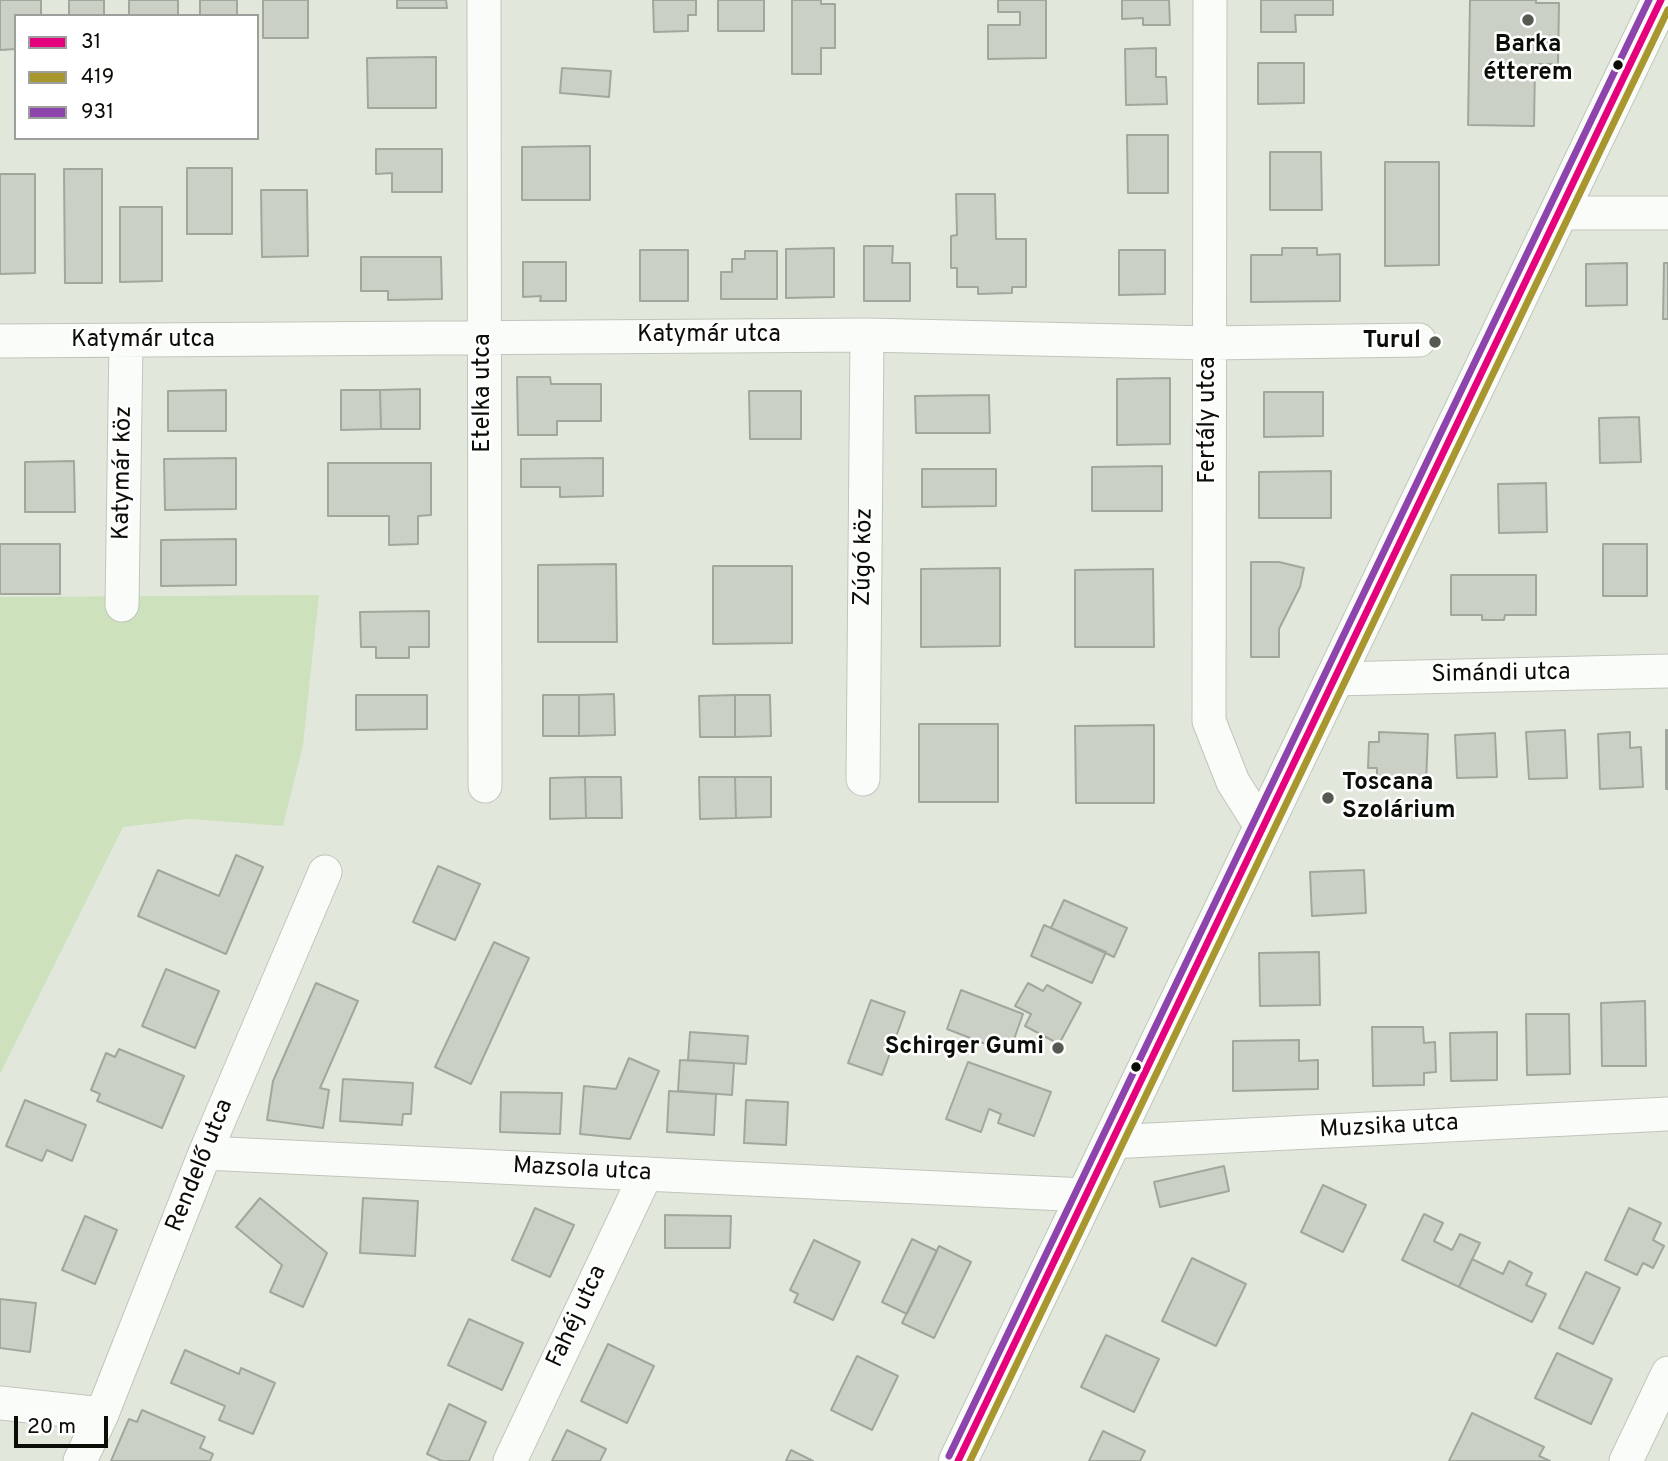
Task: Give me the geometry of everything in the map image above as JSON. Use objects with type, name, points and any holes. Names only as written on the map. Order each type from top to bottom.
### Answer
[{"type":"street","name":"Etelka utca","points":[[484,0],[485,786]]},
{"type":"street","name":"Fertály utca","points":[[1210,0],[1209,721],[1233,782],[1262,828]]},
{"type":"street","points":[[958,1461],[1661,0]]},
{"type":"street","points":[[1558,214],[1668,213]]},
{"type":"street","name":"Katymár utca","points":[[0,341],[867,335],[1209,343],[1419,340]]},
{"type":"street","name":"Zúgó köz","points":[[863,779],[867,335]]},
{"type":"street","name":"Katymár köz","points":[[122,605],[126,341]]},
{"type":"street","name":"Simándi utca","points":[[1335,679],[1668,671]]},
{"type":"street","name":"Rendelő utca","points":[[80,1461],[102,1413],[205,1153],[325,872]]},
{"type":"street","name":"Muzsika utca","points":[[1110,1142],[1668,1114]]},
{"type":"street","name":"Mazsola utca","points":[[205,1153],[1085,1195]]},
{"type":"street","name":"Fahéj utca","points":[[510,1461],[646,1174]]},
{"type":"street","points":[[1626,1461],[1668,1373]]},
{"type":"street","points":[[0,1403],[102,1413]]},
{"type":"green space","points":[[319,595],[303,745],[283,826],[190,819],[123,827],[0,1074],[0,597]]},
{"type":"building","points":[[0,0],[41,0],[41,14],[14,14],[14,49],[0,50]]},
{"type":"building","points":[[69,0],[104,0],[104,14],[69,14]]},
{"type":"building","points":[[129,0],[178,0],[178,14],[129,14]]},
{"type":"building","points":[[200,0],[237,0],[237,14],[200,14]]},
{"type":"building","points":[[263,0],[308,0],[308,38],[263,38]]},
{"type":"building","points":[[397,0],[446,0],[447,8],[397,8]]},
{"type":"building","points":[[653,0],[696,0],[696,15],[688,15],[688,31],[654,32]]},
{"type":"building","points":[[718,0],[764,0],[764,31],[718,31]]},
{"type":"building","points":[[792,0],[821,0],[821,4],[835,4],[835,48],[821,48],[821,74],[792,74]]},
{"type":"building","points":[[998,0],[1046,0],[1046,58],[988,59],[988,25],[1020,25],[1020,12],[998,12]]},
{"type":"building","points":[[1122,0],[1169,0],[1170,25],[1143,25],[1143,18],[1122,19]]},
{"type":"building","points":[[1261,0],[1333,0],[1333,15],[1295,15],[1296,32],[1261,32]]},
{"type":"building","points":[[1470,0],[1536,0],[1536,3],[1559,3],[1558,64],[1535,64],[1534,126],[1468,125]]},
{"type":"building","points":[[1156,48],[1156,77],[1166,77],[1167,104],[1126,105],[1125,49]]},
{"type":"building","points":[[436,57],[436,108],[368,108],[367,58]]},
{"type":"building","points":[[1258,63],[1304,63],[1304,103],[1258,104]]},
{"type":"building","points":[[562,68],[611,71],[609,97],[560,93]]},
{"type":"building","points":[[1127,135],[1168,135],[1168,193],[1128,193]]},
{"type":"building","points":[[590,146],[590,200],[522,200],[522,147]]},
{"type":"building","points":[[376,149],[442,149],[442,192],[392,192],[392,173],[376,174]]},
{"type":"building","points":[[1270,152],[1321,152],[1322,210],[1270,210]]},
{"type":"building","points":[[1385,162],[1439,162],[1439,265],[1385,266]]},
{"type":"building","points":[[187,168],[232,168],[232,234],[187,234]]},
{"type":"building","points":[[64,169],[102,169],[102,283],[65,283]]},
{"type":"building","points":[[0,174],[35,174],[35,273],[0,274]]},
{"type":"building","points":[[261,190],[307,190],[308,256],[262,257]]},
{"type":"building","points":[[956,194],[995,194],[996,239],[1026,239],[1026,287],[1012,287],[1012,293],[978,294],[978,287],[957,287],[957,268],[951,268],[951,236],[957,235]]},
{"type":"building","points":[[120,207],[162,207],[162,281],[120,282]]},
{"type":"building","points":[[864,246],[893,246],[892,263],[910,263],[910,301],[864,301]]},
{"type":"building","points":[[834,248],[834,297],[786,298],[786,249]]},
{"type":"building","points":[[1282,248],[1317,248],[1317,255],[1340,254],[1340,301],[1251,302],[1251,255],[1282,255]]},
{"type":"building","points":[[640,250],[688,250],[688,301],[640,301]]},
{"type":"building","points":[[1119,250],[1165,250],[1165,294],[1119,295]]},
{"type":"building","points":[[745,251],[777,251],[777,299],[721,299],[721,272],[732,272],[732,259],[745,259]]},
{"type":"building","points":[[361,257],[441,257],[442,299],[388,300],[388,291],[361,291]]},
{"type":"building","points":[[523,262],[566,262],[566,301],[540,301],[541,296],[523,297]]},
{"type":"building","points":[[1627,263],[1627,305],[1586,306],[1586,264]]},
{"type":"building","points":[[1664,263],[1668,263],[1668,319],[1663,319]]},
{"type":"building","points":[[517,377],[550,377],[551,384],[601,384],[601,421],[557,421],[557,435],[518,435]]},
{"type":"building","points":[[1170,378],[1170,444],[1117,445],[1117,379]]},
{"type":"building","points":[[420,389],[420,429],[381,429],[380,390]]},
{"type":"building","points":[[226,390],[226,431],[168,431],[168,391]]},
{"type":"building","points":[[341,390],[380,390],[381,429],[341,430]]},
{"type":"building","points":[[749,391],[801,391],[801,439],[750,439]]},
{"type":"building","points":[[1264,392],[1323,392],[1323,436],[1264,437]]},
{"type":"building","points":[[989,395],[990,433],[916,433],[915,396]]},
{"type":"building","points":[[1639,417],[1641,462],[1600,463],[1599,418]]},
{"type":"building","points":[[236,458],[236,509],[165,510],[164,459]]},
{"type":"building","points":[[603,458],[603,496],[560,497],[560,487],[521,487],[521,459]]},
{"type":"building","points":[[74,461],[75,512],[25,512],[25,462]]},
{"type":"building","points":[[328,463],[431,463],[431,515],[418,516],[418,544],[389,545],[389,516],[328,516]]},
{"type":"building","points":[[1162,466],[1162,511],[1092,511],[1092,467]]},
{"type":"building","points":[[922,469],[996,469],[996,506],[922,507]]},
{"type":"building","points":[[1331,471],[1331,518],[1259,518],[1259,472]]},
{"type":"building","points":[[1546,483],[1547,532],[1499,533],[1498,484]]},
{"type":"building","points":[[236,539],[236,585],[161,586],[161,540]]},
{"type":"building","points":[[0,544],[60,544],[60,594],[0,594]]},
{"type":"building","points":[[1603,544],[1647,544],[1647,596],[1603,596]]},
{"type":"building","points":[[1251,562],[1279,562],[1304,568],[1300,587],[1279,629],[1279,657],[1251,657]]},
{"type":"building","points":[[616,564],[617,642],[538,642],[538,565]]},
{"type":"building","points":[[713,566],[792,566],[792,643],[713,644]]},
{"type":"building","points":[[1000,568],[1000,646],[921,647],[921,569]]},
{"type":"building","points":[[1153,569],[1154,647],[1075,647],[1075,570]]},
{"type":"building","points":[[1451,575],[1536,575],[1536,615],[1505,615],[1504,620],[1482,620],[1482,615],[1451,615]]},
{"type":"building","points":[[429,611],[429,647],[409,647],[409,658],[376,658],[376,647],[361,647],[360,612]]},
{"type":"building","points":[[614,694],[615,735],[579,736],[579,695]]},
{"type":"building","points":[[356,695],[427,695],[427,729],[356,730]]},
{"type":"building","points":[[543,695],[579,695],[579,736],[543,736]]},
{"type":"building","points":[[735,695],[735,737],[700,737],[699,696]]},
{"type":"building","points":[[735,695],[770,695],[771,736],[735,737]]},
{"type":"building","points":[[919,724],[998,724],[998,802],[919,802]]},
{"type":"building","points":[[1154,725],[1154,803],[1076,803],[1075,726]]},
{"type":"building","points":[[1565,730],[1567,778],[1529,779],[1526,732]]},
{"type":"building","points":[[1668,730],[1668,789],[1666,789]]},
{"type":"building","points":[[1379,732],[1428,734],[1426,784],[1377,782],[1377,768],[1368,768],[1369,742],[1379,742]]},
{"type":"building","points":[[1630,732],[1630,748],[1641,747],[1643,787],[1600,789],[1598,734]]},
{"type":"building","points":[[1495,733],[1497,777],[1457,778],[1455,735]]},
{"type":"building","points":[[585,777],[586,818],[550,819],[550,778]]},
{"type":"building","points":[[585,777],[621,777],[622,818],[586,818]]},
{"type":"building","points":[[699,777],[735,777],[736,818],[700,819]]},
{"type":"building","points":[[735,777],[771,777],[771,817],[736,818]]},
{"type":"building","points":[[236,855],[263,867],[226,954],[138,916],[158,870],[219,896]]},
{"type":"building","points":[[438,866],[480,884],[455,940],[413,922]]},
{"type":"building","points":[[1364,870],[1366,913],[1312,916],[1310,872]]},
{"type":"building","points":[[1064,900],[1127,928],[1114,957],[1051,928]]},
{"type":"building","points":[[1044,925],[1106,952],[1092,983],[1031,956]]},
{"type":"building","points":[[494,942],[529,958],[471,1084],[435,1067]]},
{"type":"building","points":[[1319,952],[1320,1005],[1260,1006],[1259,953]]},
{"type":"building","points":[[166,969],[219,991],[195,1048],[142,1026]]},
{"type":"building","points":[[316,983],[358,1001],[320,1088],[329,1090],[323,1128],[267,1120],[273,1081]]},
{"type":"building","points":[[1028,983],[1043,991],[1047,985],[1081,1003],[1059,1044],[1025,1026],[1031,1014],[1015,1006]]},
{"type":"building","points":[[961,990],[1023,1014],[1009,1053],[947,1029]]},
{"type":"building","points":[[871,1000],[905,1012],[882,1075],[848,1063]]},
{"type":"building","points":[[1645,1001],[1646,1066],[1602,1066],[1601,1003]]},
{"type":"building","points":[[1526,1014],[1569,1014],[1570,1074],[1527,1075]]},
{"type":"building","points":[[1372,1027],[1423,1027],[1424,1043],[1435,1042],[1436,1072],[1424,1073],[1424,1085],[1373,1086]]},
{"type":"building","points":[[690,1032],[748,1036],[746,1064],[688,1060]]},
{"type":"building","points":[[1497,1032],[1497,1080],[1451,1081],[1450,1033]]},
{"type":"building","points":[[1299,1040],[1299,1061],[1318,1060],[1318,1089],[1233,1091],[1233,1041]]},
{"type":"building","points":[[119,1049],[184,1076],[162,1128],[97,1101],[100,1094],[91,1090],[106,1053],[115,1057]]},
{"type":"building","points":[[629,1058],[659,1071],[630,1139],[580,1134],[584,1086],[616,1089]]},
{"type":"building","points":[[680,1060],[734,1063],[732,1095],[678,1091]]},
{"type":"building","points":[[968,1062],[1051,1092],[1034,1136],[998,1123],[1001,1114],[989,1109],[981,1132],[946,1119]]},
{"type":"building","points":[[343,1079],[413,1083],[411,1114],[403,1114],[402,1125],[340,1121]]},
{"type":"building","points":[[669,1091],[716,1094],[714,1135],[667,1132]]},
{"type":"building","points":[[501,1092],[562,1093],[560,1134],[500,1132]]},
{"type":"building","points":[[25,1100],[86,1125],[72,1161],[47,1150],[42,1161],[6,1146]]},
{"type":"building","points":[[746,1100],[788,1102],[786,1145],[744,1143]]},
{"type":"building","points":[[1224,1166],[1229,1191],[1160,1207],[1154,1182]]},
{"type":"building","points":[[1323,1185],[1366,1205],[1343,1252],[1301,1232]]},
{"type":"building","points":[[260,1198],[327,1253],[303,1307],[270,1292],[282,1265],[236,1227]]},
{"type":"building","points":[[363,1198],[418,1201],[415,1256],[360,1253]]},
{"type":"building","points":[[535,1208],[574,1225],[550,1277],[512,1260]]},
{"type":"building","points":[[1629,1208],[1661,1223],[1653,1240],[1664,1246],[1653,1268],[1643,1263],[1637,1275],[1605,1260]]},
{"type":"building","points":[[1424,1214],[1443,1223],[1434,1241],[1452,1250],[1460,1234],[1480,1243],[1459,1287],[1402,1260]]},
{"type":"building","points":[[665,1215],[731,1216],[730,1248],[665,1248]]},
{"type":"building","points":[[85,1216],[117,1230],[95,1284],[62,1270]]},
{"type":"building","points":[[912,1239],[937,1251],[907,1314],[882,1302]]},
{"type":"building","points":[[814,1240],[860,1262],[833,1320],[794,1302],[798,1294],[790,1290]]},
{"type":"building","points":[[939,1246],[971,1262],[934,1338],[902,1323]]},
{"type":"building","points":[[1192,1258],[1246,1284],[1216,1346],[1162,1321]]},
{"type":"building","points":[[1472,1259],[1503,1274],[1509,1261],[1532,1273],[1526,1285],[1546,1294],[1532,1322],[1459,1287]]},
{"type":"building","points":[[1586,1272],[1620,1288],[1593,1344],[1559,1328]]},
{"type":"building","points":[[0,1299],[36,1303],[30,1352],[0,1348]]},
{"type":"building","points":[[469,1319],[523,1343],[502,1390],[448,1365]]},
{"type":"building","points":[[1106,1335],[1159,1359],[1134,1412],[1081,1387]]},
{"type":"building","points":[[608,1344],[654,1366],[627,1423],[581,1401]]},
{"type":"building","points":[[185,1350],[239,1374],[241,1368],[275,1383],[253,1434],[219,1420],[225,1406],[171,1383]]},
{"type":"building","points":[[1557,1353],[1612,1379],[1591,1424],[1535,1398]]},
{"type":"building","points":[[857,1356],[898,1376],[872,1430],[831,1410]]},
{"type":"building","points":[[449,1404],[486,1422],[469,1461],[442,1461],[427,1454]]},
{"type":"building","points":[[142,1410],[205,1437],[200,1448],[213,1454],[210,1461],[111,1461],[129,1419],[137,1422]]},
{"type":"building","points":[[1472,1413],[1544,1447],[1539,1456],[1550,1461],[1449,1461]]},
{"type":"building","points":[[567,1430],[606,1449],[600,1461],[552,1461]]},
{"type":"building","points":[[1103,1431],[1145,1451],[1140,1461],[1089,1461]]},
{"type":"building","points":[[791,1450],[813,1461],[786,1461]]},
{"type":"transit line","name":"931","points":[[949,1456],[1649,0]]},
{"type":"transit line","name":"31","points":[[958,1461],[1661,0]]},
{"type":"transit line","name":"419","points":[[970,1461],[1668,10]]},
{"type":"place","name":"Barka étterem","points":[[1528,20]]},
{"type":"place","name":"Turul","points":[[1435,342]]},
{"type":"place","name":"Toscana Szolárium","points":[[1328,798]]},
{"type":"place","name":"Schirger Gumi","points":[[1058,1048]]}]
